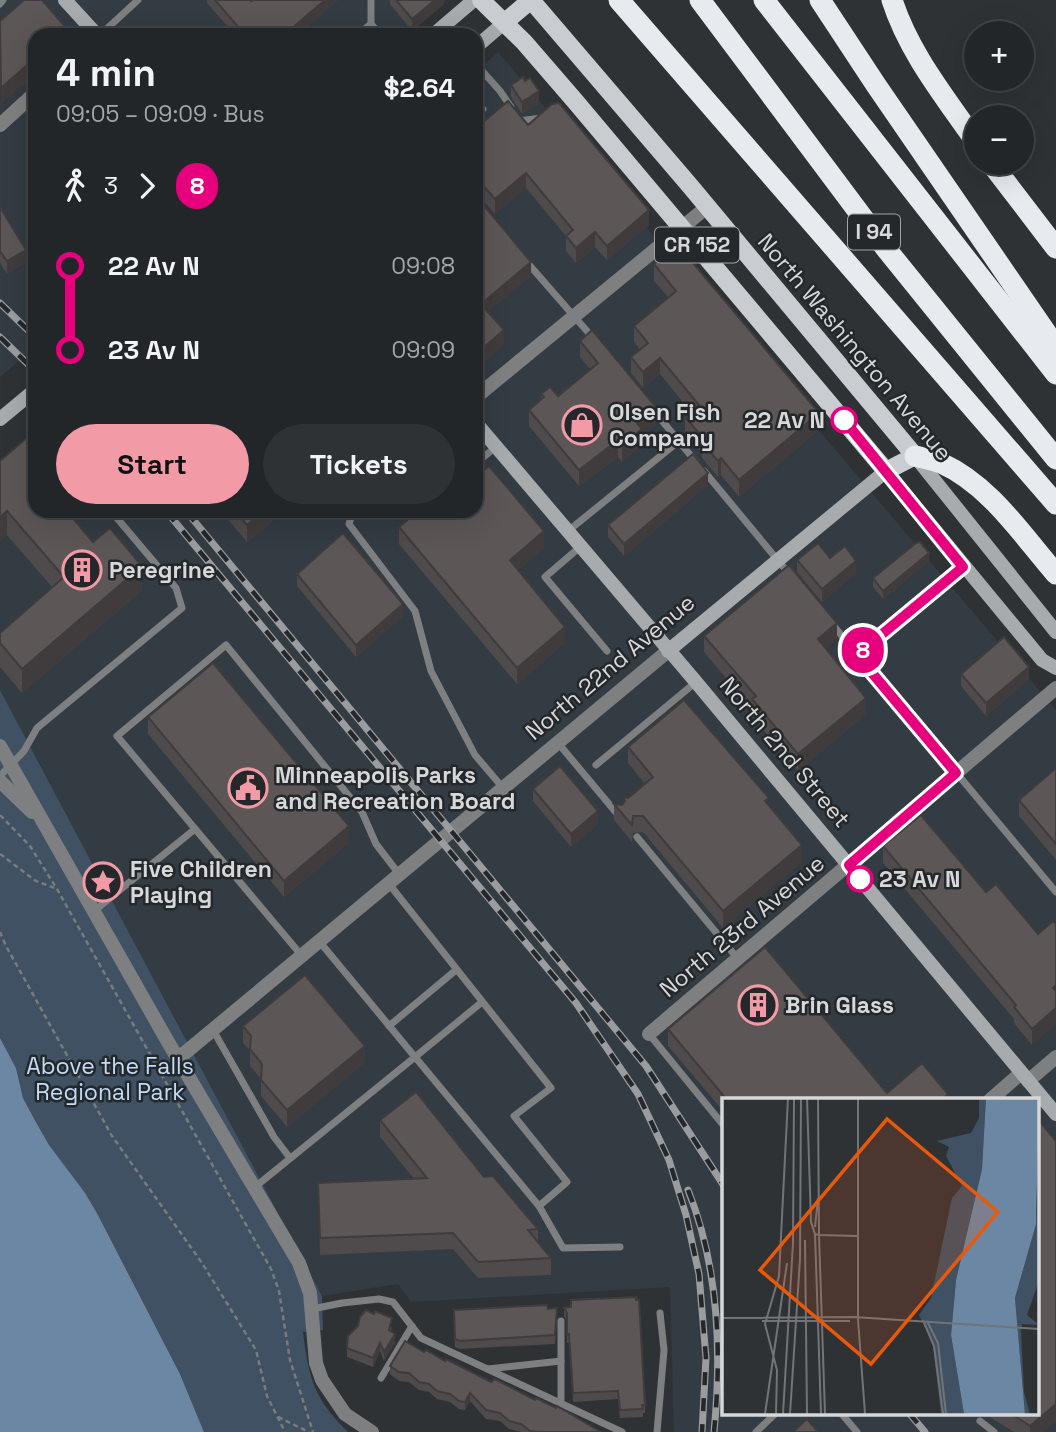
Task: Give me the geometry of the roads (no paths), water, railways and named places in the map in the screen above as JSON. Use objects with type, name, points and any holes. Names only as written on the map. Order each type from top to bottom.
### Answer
[{"type":"highway","points":[[619,0],[1056,504]]},
{"type":"highway","name":"I 94","points":[[700,0],[895,260],[1056,459]]},
{"type":"highway","name":"I 94","points":[[764,0],[1056,374]]},
{"type":"highway","points":[[820,0],[1056,347]]},
{"type":"highway","points":[[892,0],[899,23],[919,58],[964,124]]},
{"type":"highway","points":[[902,0],[919,58]]},
{"type":"highway","points":[[1000,175],[1056,248]]},
{"type":"highway","points":[[915,456],[938,462],[966,477],[994,502],[1056,574]]},
{"type":"main road","name":"North Washington Avenue","points":[[481,0],[523,7],[707,207],[915,456]]},
{"type":"main road","name":"North Washington Avenue","points":[[523,7],[571,103],[683,228],[886,471]]},
{"type":"main road","name":"North 22nd Avenue","points":[[886,471],[915,456]]},
{"type":"street","points":[[65,0],[91,28]]},
{"type":"street","points":[[441,28],[474,0]]},
{"type":"street","points":[[483,41],[523,7]]},
{"type":"street","points":[[0,125],[28,99]]},
{"type":"street","points":[[483,391],[707,207]]},
{"type":"street","points":[[0,419],[28,396]]},
{"type":"street","name":"North 2nd Street","points":[[483,431],[696,681],[1056,1114]]},
{"type":"street","name":"North Washington Avenue","points":[[915,456],[1056,632]]},
{"type":"street","name":"North Washington Avenue","points":[[886,471],[1042,660],[1056,668]]},
{"type":"street","name":"North 22nd Avenue","points":[[180,1057],[886,471]]},
{"type":"street","name":"North 23rd Avenue","points":[[649,1034],[1056,688]]},
{"type":"street","points":[[0,746],[4,775],[46,825],[299,1263],[310,1293],[316,1363],[322,1380],[345,1414],[372,1432]]},
{"type":"street","points":[[993,1098],[1056,1057]]},
{"type":"lane","points":[[106,28],[138,0]]},
{"type":"lane","points":[[371,0],[371,24],[375,28]]},
{"type":"lane","points":[[366,28],[371,24]]},
{"type":"lane","points":[[483,72],[500,91],[519,121],[537,120],[548,114]]},
{"type":"lane","points":[[519,252],[595,340]]},
{"type":"lane","points":[[645,400],[798,584]]},
{"type":"lane","points":[[568,532],[678,440]]},
{"type":"lane","points":[[483,457],[496,447]]},
{"type":"lane","points":[[4,775],[47,718],[182,608],[176,588],[117,518]]},
{"type":"lane","points":[[351,518],[349,524],[415,611],[431,671],[475,755],[503,788]]},
{"type":"lane","points":[[580,547],[545,577],[607,651]]},
{"type":"lane","points":[[857,655],[963,567]]},
{"type":"lane","points":[[823,614],[1056,892]]},
{"type":"lane","points":[[302,956],[117,736],[226,645],[362,812],[394,879],[456,970],[551,1088],[514,1116],[567,1182],[539,1206]]},
{"type":"lane","points":[[596,765],[696,681]]},
{"type":"lane","points":[[557,743],[619,816]]},
{"type":"lane","points":[[94,911],[195,829]]},
{"type":"lane","points":[[637,838],[738,959]]},
{"type":"lane","points":[[319,941],[539,1206],[563,1248],[620,1247]]},
{"type":"lane","points":[[389,1026],[456,970]]},
{"type":"lane","points":[[255,1187],[482,1002]]},
{"type":"lane","points":[[213,1030],[274,1137],[290,1158]]},
{"type":"lane","points":[[649,1034],[722,1125]]},
{"type":"lane","points":[[312,1309],[379,1298],[393,1302],[421,1338],[622,1432]]},
{"type":"lane","points":[[657,1432],[664,1350],[660,1313]]},
{"type":"lane","points":[[561,1321],[561,1403]]},
{"type":"lane","points":[[381,1378],[412,1326]]},
{"type":"lane","points":[[488,1369],[561,1361]]},
{"type":"lane","points":[[756,1432],[775,1414]]},
{"type":"lane","points":[[842,1414],[857,1432]]},
{"type":"lane","points":[[980,1420],[994,1432]]},
{"type":"railway","points":[[0,303],[28,330]]},
{"type":"railway","points":[[0,337],[28,364]]},
{"type":"railway","points":[[172,518],[576,1003],[638,1094],[669,1160],[686,1215],[699,1274],[706,1358],[702,1432]]},
{"type":"railway","points":[[192,518],[646,1066],[722,1183]]},
{"type":"railway","points":[[688,1190],[706,1249],[716,1310],[718,1371],[714,1432]]},
{"type":"railway","points":[[910,1414],[925,1432]]},
{"type":"place","name":"22 Av N","points":[[844,420]]},
{"type":"place","name":"Olsen Fish Company","points":[[582,425]]},
{"type":"place","name":"Peregrine","points":[[82,570]]},
{"type":"place","name":"Minneapolis Parks and Recreation Board","points":[[248,788]]},
{"type":"place","name":"23 Av N","points":[[860,879]]},
{"type":"place","name":"Five Children Playing","points":[[103,882]]},
{"type":"place","name":"Brin Glass","points":[[758,1005]]},
{"type":"park label","name":"Above the Falls Regional Park","points":[[110,1079]]}]
